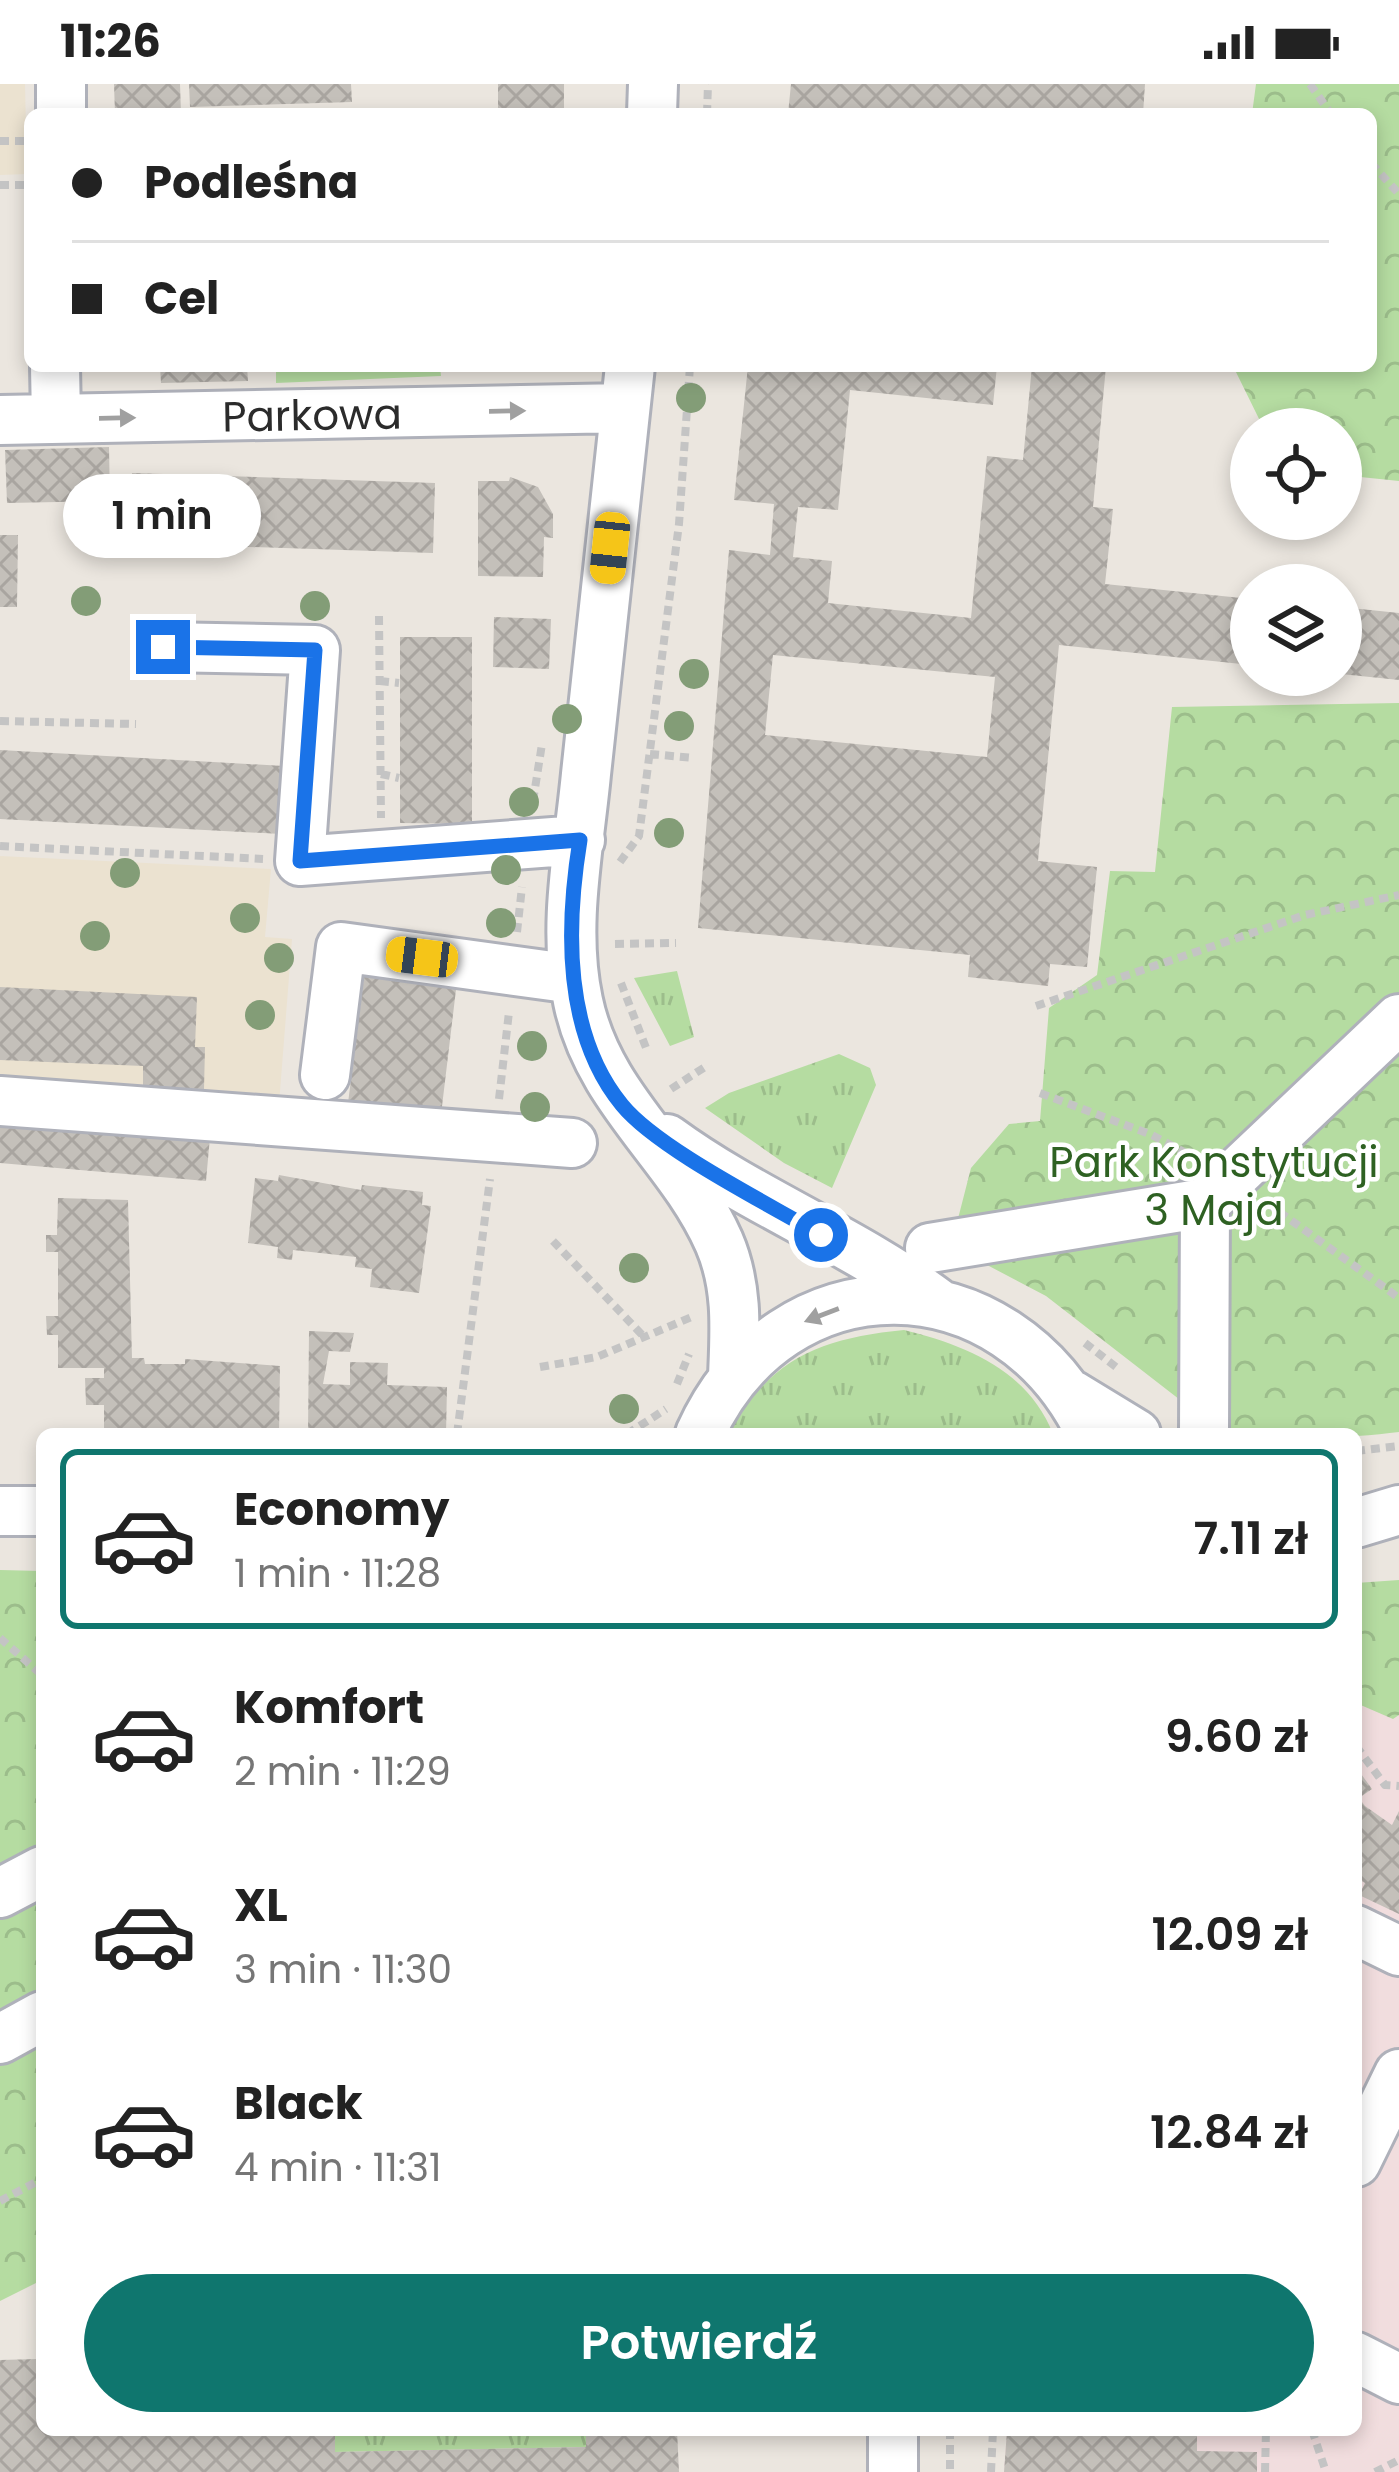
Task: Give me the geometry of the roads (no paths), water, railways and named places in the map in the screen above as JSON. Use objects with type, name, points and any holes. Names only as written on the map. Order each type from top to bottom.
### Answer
[{"type":"street","points":[[55,372],[56,419]]},
{"type":"street","points":[[627,387],[580,840],[574,979],[589,1043],[623,1107],[699,1205],[719,1243],[735,1312],[733,1376]]},
{"type":"street","name":"Parkowa","points":[[0,420],[627,387]]},
{"type":"street","points":[[163,647],[315,650],[300,861],[580,840]]},
{"type":"street","points":[[325,1075],[341,947],[574,979]]},
{"type":"street","points":[[930,1248],[1220,1192],[1399,1019]]},
{"type":"street","points":[[0,1101],[572,1143]]},
{"type":"street","points":[[623,1107],[706,1168],[895,1270],[939,1304]]},
{"type":"street","points":[[1204,1428],[1220,1192]]},
{"type":"street","points":[[701,1428],[733,1376],[766,1344],[806,1320],[886,1300],[939,1304],[978,1316],[1014,1336],[1046,1362],[1082,1414],[1120,1428]]},
{"type":"street","points":[[1362,1507],[1398,1510]]},
{"type":"street","points":[[1362,1520],[1398,1510]]},
{"type":"street","points":[[0,1511],[36,1511]]},
{"type":"street","points":[[0,1892],[36,1874]]},
{"type":"street","points":[[1362,1933],[1399,1951]]},
{"type":"street","points":[[0,2038],[36,2019]]},
{"type":"street","points":[[1362,2150],[1399,2074]]},
{"type":"street","points":[[1362,2360],[1399,2379]]},
{"type":"street","points":[[893,2436],[893,2472]]},
{"type":"park label","name":"Park Konstytucji 3 Maja","points":[[1214,1186]]}]
